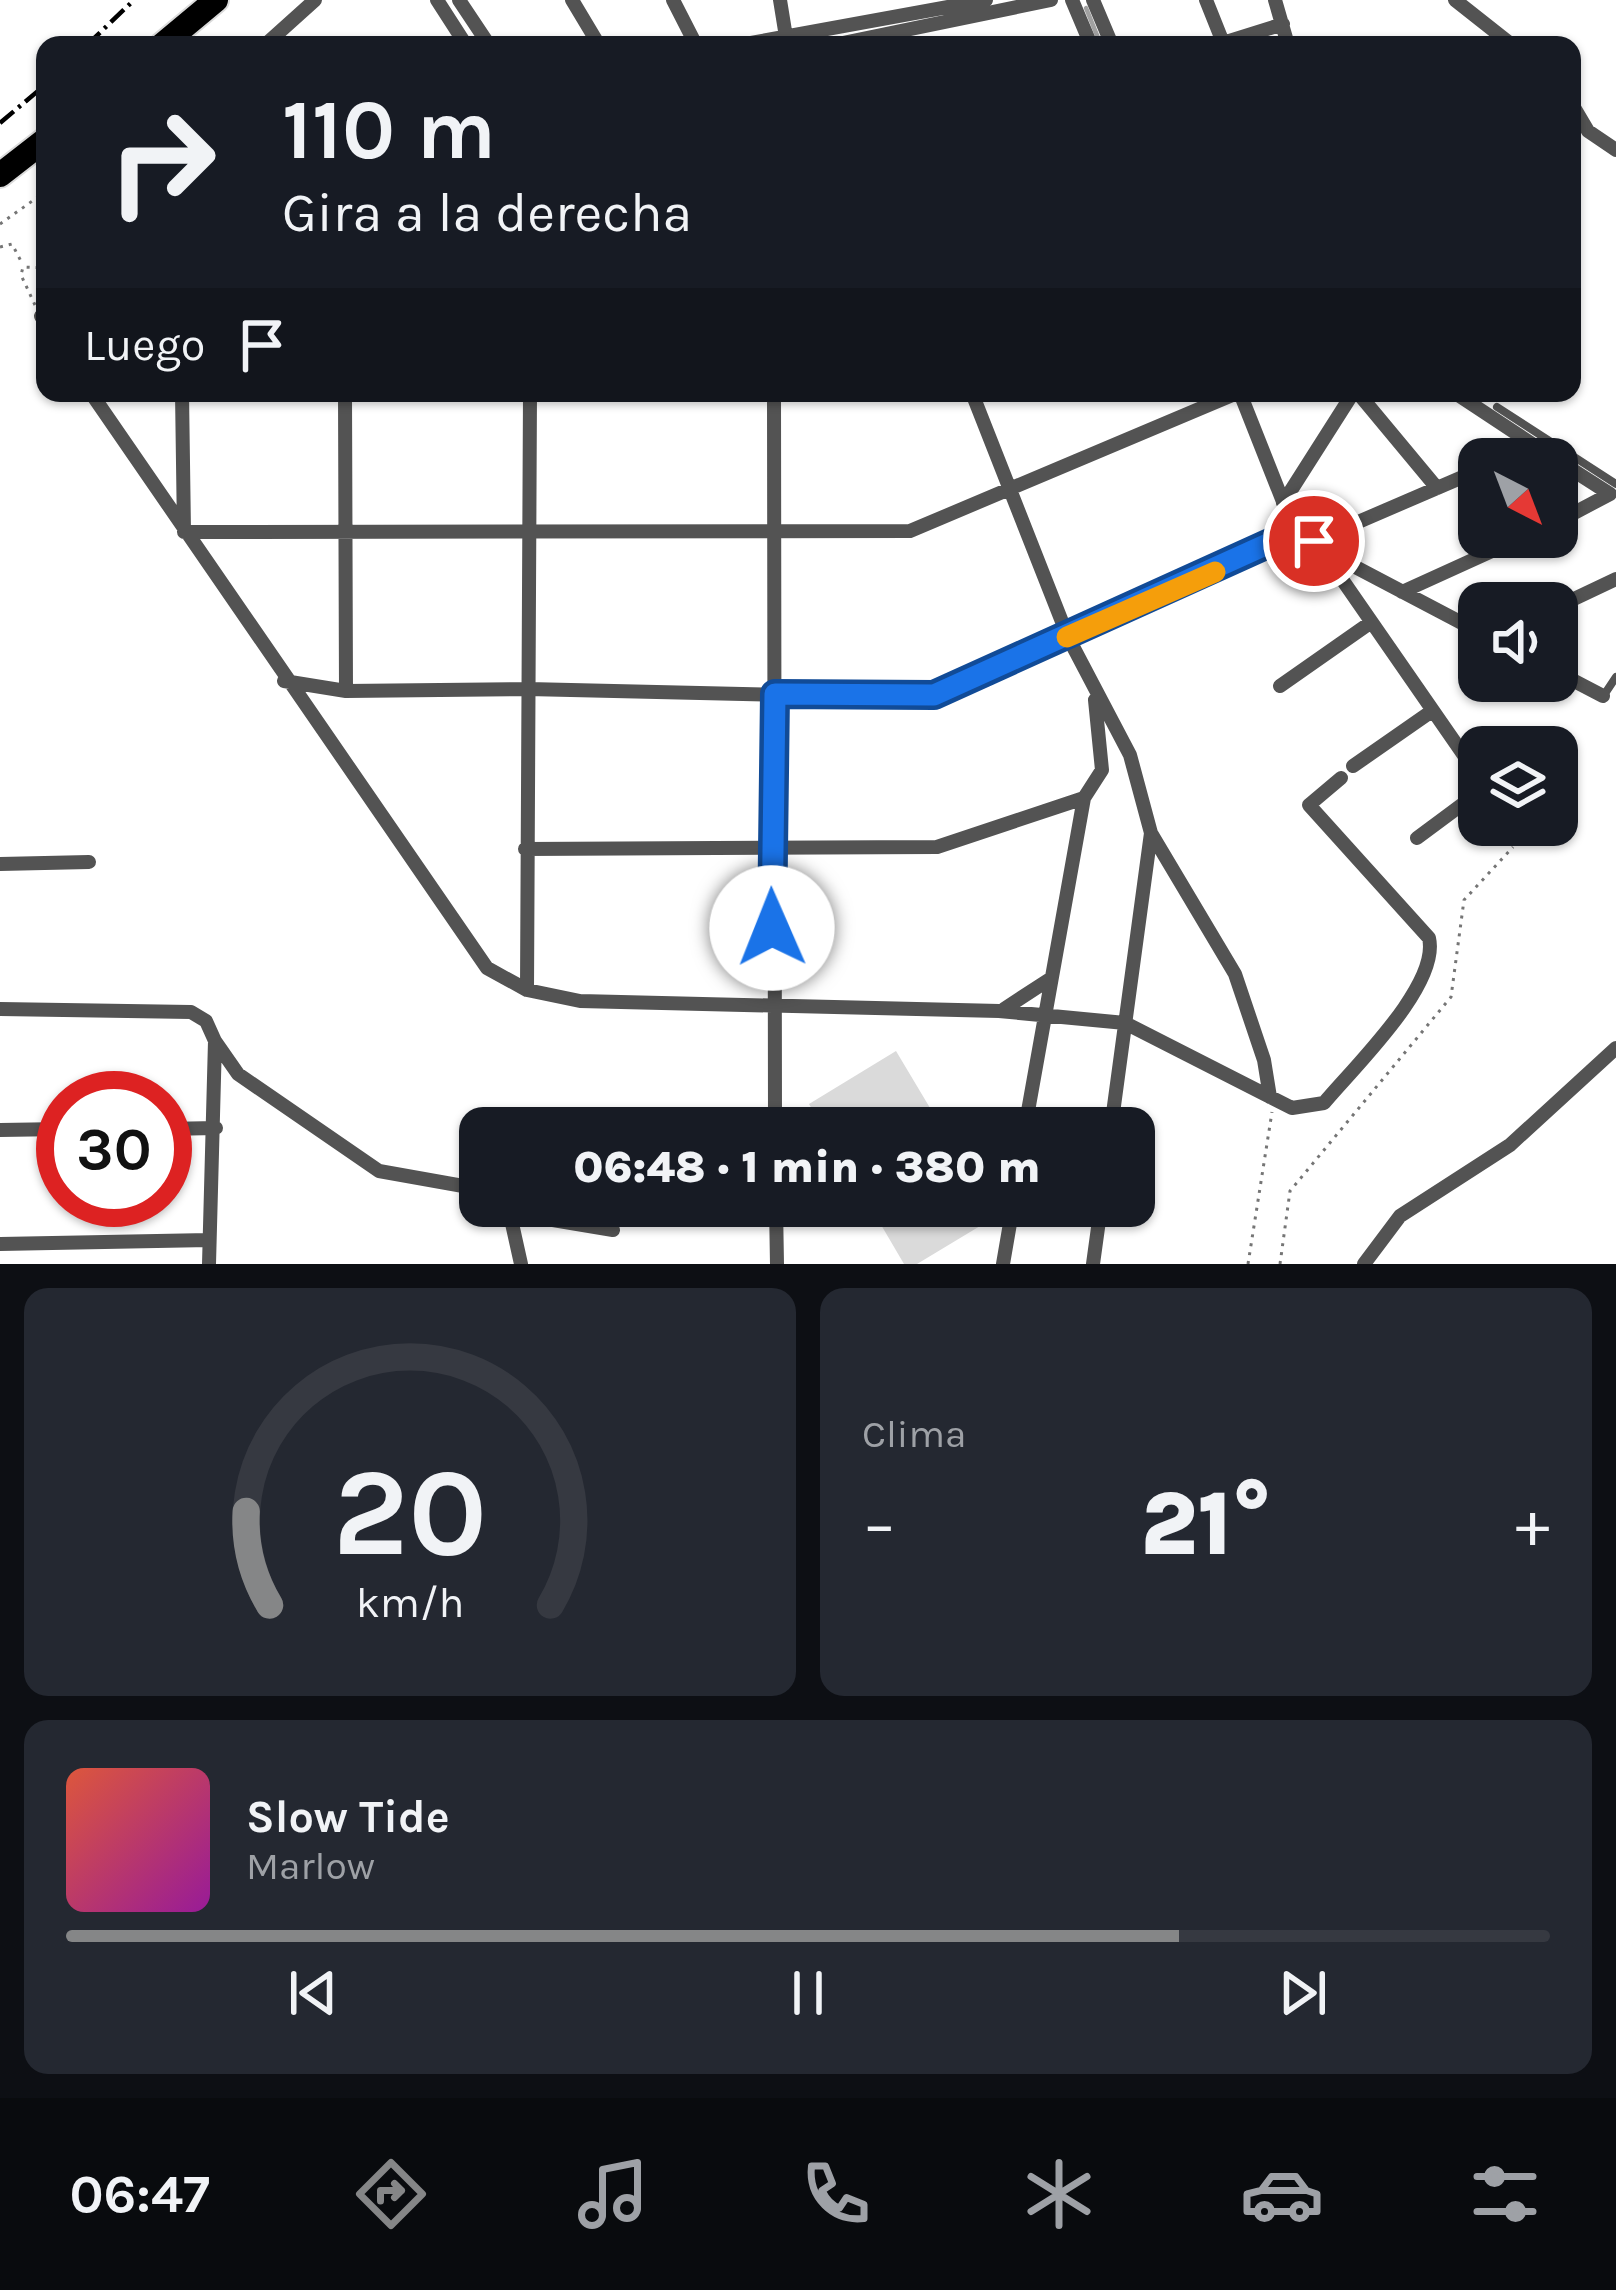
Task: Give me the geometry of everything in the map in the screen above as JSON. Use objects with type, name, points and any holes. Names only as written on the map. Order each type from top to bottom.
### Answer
[{"type":"highway","points":[[173,36],[216,0]]},
{"type":"highway","points":[[0,175],[36,147]]},
{"type":"street","points":[[279,36],[315,0]]},
{"type":"street","points":[[437,0],[460,36]]},
{"type":"street","points":[[459,0],[483,36]]},
{"type":"street","points":[[572,0],[593,36]]},
{"type":"street","points":[[673,0],[691,36]]},
{"type":"street","points":[[776,36],[780,0]]},
{"type":"street","points":[[890,0],[893,17]]},
{"type":"street","points":[[846,36],[893,17],[986,0]]},
{"type":"street","points":[[860,36],[1051,0]]},
{"type":"street","points":[[1072,0],[1087,36]]},
{"type":"street","points":[[1093,0],[1108,36]]},
{"type":"street","points":[[1206,0],[1221,36]]},
{"type":"street","points":[[1275,0],[1285,36]]},
{"type":"street","points":[[1455,0],[1501,36]]},
{"type":"street","points":[[1247,36],[1282,24]]},
{"type":"street","points":[[1581,119],[1588,131],[1616,150]]},
{"type":"street","points":[[97,402],[284,681],[487,968],[527,990],[580,1001],[999,1012],[1125,1023],[1292,1108],[1324,1103],[1429,969],[1430,938],[1309,805],[1341,778]]},
{"type":"street","points":[[182,402],[184,532]]},
{"type":"street","points":[[345,402],[346,691]]},
{"type":"street","points":[[527,990],[530,402]]},
{"type":"street","points":[[774,402],[775,1107]]},
{"type":"street","points":[[976,402],[1068,637],[1095,697],[1130,755],[1151,833],[1234,974],[1264,1060],[1270,1097]]},
{"type":"street","points":[[184,532],[910,531],[1218,402]]},
{"type":"street","points":[[1243,402],[1294,532],[1458,621]]},
{"type":"street","points":[[1283,502],[1349,402]]},
{"type":"street","points":[[1363,402],[1437,488]]},
{"type":"street","points":[[1469,402],[1523,438]]},
{"type":"street","points":[[1578,474],[1610,494],[1578,511]]},
{"type":"street","points":[[1317,545],[1458,479]]},
{"type":"street","points":[[284,681],[346,691],[528,689],[920,698],[1068,637],[1294,532]]},
{"type":"street","points":[[1317,545],[1458,747]]},
{"type":"street","points":[[1402,592],[1477,558]]},
{"type":"street","points":[[1578,597],[1616,579]]},
{"type":"street","points":[[1280,686],[1370,623]]},
{"type":"street","points":[[1578,683],[1603,696]]},
{"type":"street","points":[[1029,1107],[1084,798],[1102,770],[1095,697]]},
{"type":"street","points":[[1353,766],[1432,710]]},
{"type":"street","points":[[526,849],[951,845],[1084,798]]},
{"type":"street","points":[[1417,838],[1458,808]]},
{"type":"street","points":[[1114,1107],[1151,833]]},
{"type":"street","points":[[0,864],[89,862]]},
{"type":"street","points":[[999,1012],[1051,977]]},
{"type":"street","points":[[0,1009],[191,1012],[206,1021],[238,1074],[379,1171],[459,1185]]},
{"type":"street","points":[[209,1264],[215,1042]]},
{"type":"street","points":[[1364,1264],[1400,1216],[1510,1145],[1616,1048]]},
{"type":"street","points":[[192,1128],[215,1128]]},
{"type":"street","points":[[0,1130],[36,1129]]},
{"type":"street","points":[[513,1227],[521,1264]]},
{"type":"street","points":[[598,1227],[613,1230]]},
{"type":"street","points":[[776,1227],[777,1264]]},
{"type":"street","points":[[1003,1264],[1009,1227]]},
{"type":"street","points":[[1093,1264],[1097,1227]]},
{"type":"street","points":[[0,1244],[209,1240]]},
{"type":"lane","points":[[1498,406],[1616,484]]},
{"type":"lane","points":[[1603,696],[1616,677]]},
{"type":"path","points":[[0,224],[36,198]]},
{"type":"path","points":[[0,247],[12,244],[23,267],[24,286],[36,307]]},
{"type":"path","points":[[23,267],[36,268]]},
{"type":"path","points":[[1280,1264],[1290,1191],[1451,997],[1464,900],[1506,846]]},
{"type":"path","points":[[1248,1264],[1270,1097]]},
{"type":"shaded area","points":[[896,1051],[929,1107],[811,1107]]},
{"type":"shaded area","points":[[882,1227],[978,1227],[917,1264],[904,1264]]},
{"type":"waterway","points":[[1086,8],[1097,36]]},
{"type":"railway","points":[[96,36],[134,0]]},
{"type":"railway","points":[[0,123],[36,93]]},
{"type":"slow traffic","points":[[1067,637],[1215,572]]},
{"type":"route","points":[[772,928],[775,694],[934,695],[1281,543],[1294,532],[1314,541]]}]
